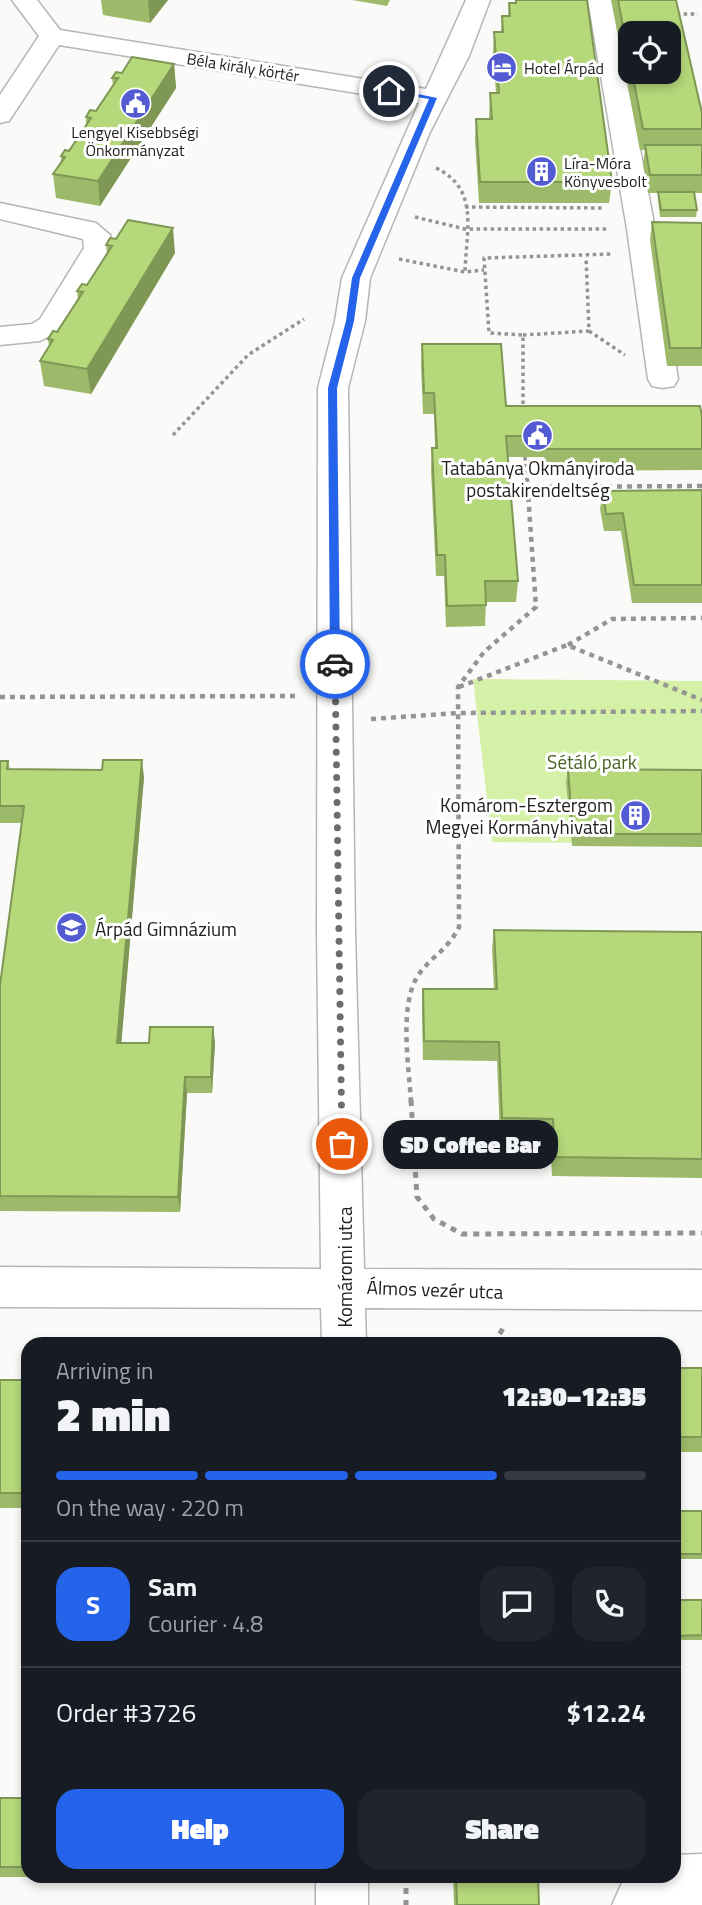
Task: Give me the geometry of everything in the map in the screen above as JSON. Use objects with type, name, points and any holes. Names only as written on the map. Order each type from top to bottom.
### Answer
[{"type":"street","points":[[0,116],[52,36],[24,0]]},
{"type":"street","name":"Komáromi utca","points":[[344,1337],[336,918],[333,388],[350,321],[356,278],[433,98],[456,56],[478,0]]},
{"type":"street","points":[[600,0],[641,229],[663,379]]},
{"type":"street","name":"Béla király körtér","points":[[52,36],[433,98]]},
{"type":"street","points":[[0,211],[86,229],[96,235],[98,248],[59,307],[53,323],[40,332],[0,336]]},
{"type":"street","name":"Álmos vezér utca","points":[[0,1287],[344,1286],[502,1291],[702,1290]]},
{"type":"street","points":[[681,1881],[702,1880]]},
{"type":"street","points":[[342,1883],[342,1905]]},
{"type":"street","points":[[638,1905],[649,1883]]},
{"type":"path","points":[[674,0],[677,13],[698,14]]},
{"type":"path","points":[[431,164],[461,185],[466,207],[465,272]]},
{"type":"path","points":[[466,207],[641,229]]},
{"type":"path","points":[[408,215],[466,229],[641,229]]},
{"type":"path","points":[[586,257],[589,331],[523,335],[489,333],[484,257],[586,257],[641,229]]},
{"type":"path","points":[[390,258],[465,272],[484,271]]},
{"type":"path","points":[[173,435],[230,369],[276,334],[304,319]]},
{"type":"path","points":[[523,335],[523,416]]},
{"type":"path","points":[[524,457],[536,607],[484,652],[458,687],[459,927],[451,944],[419,974],[412,988],[407,1030],[417,1197],[434,1219],[463,1234],[702,1233]]},
{"type":"path","points":[[527,487],[702,486]]},
{"type":"path","points":[[458,687],[567,645],[612,619],[702,618]]},
{"type":"path","points":[[567,645],[702,700]]},
{"type":"path","points":[[0,697],[296,696]]},
{"type":"path","points":[[394,717],[458,713],[702,711]]},
{"type":"path","points":[[498,1337],[504,1329]]},
{"type":"path","points":[[406,1883],[406,1905]]},
{"type":"green space","name":"Sétáló park","points":[[473,679],[702,681],[702,844],[492,842]]},
{"type":"building","points":[[516,0],[587,0],[612,182],[480,182],[476,119],[492,119],[490,93],[499,93],[494,32],[503,32],[502,16],[510,16],[509,3],[516,3]]},
{"type":"building","points":[[618,0],[676,0],[681,21],[622,21]]},
{"type":"building","points":[[681,22],[702,113],[702,129],[643,129],[634,84],[681,84]]},
{"type":"building","points":[[132,57],[174,64],[98,181],[53,174],[65,157],[61,156],[65,150],[69,151],[91,118],[86,117],[90,110],[96,111],[118,78],[112,78],[116,72],[122,73]]},
{"type":"building","points":[[645,145],[702,145],[702,175],[650,175]]},
{"type":"building","points":[[658,192],[694,192],[697,210],[661,210]]},
{"type":"building","points":[[128,220],[173,228],[87,369],[40,361],[53,340],[48,339],[53,331],[57,332],[83,292],[77,291],[82,284],[87,285],[112,246],[106,245],[110,238],[116,239]]},
{"type":"building","points":[[652,222],[702,223],[702,348],[670,348]]},
{"type":"building","points":[[422,344],[501,344],[506,406],[700,406],[702,449],[547,449],[546,436],[506,436],[518,581],[485,581],[486,605],[447,606],[445,555],[437,555],[432,448],[437,448],[434,393],[424,393]]},
{"type":"building","points":[[702,490],[702,585],[634,585],[623,513],[606,514],[603,491]]},
{"type":"building","name":"Árpád Gimnázium","points":[[103,760],[142,760],[117,1043],[149,1043],[150,1027],[213,1027],[211,1077],[185,1077],[178,1197],[0,1196],[0,985],[24,806],[0,806],[0,761],[8,761],[7,769],[102,770]]},
{"type":"building","name":"Komárom-Esztergom Megyei Kormányhivatal","points":[[568,769],[702,770],[702,834],[573,834]]},
{"type":"building","points":[[494,930],[702,932],[702,1159],[555,1157],[553,1119],[502,1118],[499,1042],[424,1041],[423,989],[497,989]]},
{"type":"building","points":[[681,1368],[702,1368],[702,1437],[681,1437]]},
{"type":"building","points":[[0,1380],[21,1380],[21,1493],[0,1493]]},
{"type":"building","points":[[681,1511],[702,1511],[702,1554],[681,1554]]},
{"type":"building","points":[[681,1600],[702,1600],[702,1635],[681,1636]]},
{"type":"building","points":[[0,1798],[21,1798],[21,1867],[0,1867]]},
{"type":"building","points":[[456,1883],[538,1883],[539,1905],[457,1905]]},
{"type":"way so far","points":[[335,664],[342,1144]]},
{"type":"place","name":"Hotel Árpád","points":[[501,68]]},
{"type":"place","name":"Lengyel Kisebbségi Önkormányzat","points":[[135,103]]},
{"type":"place","name":"Líra-Móra Könyvesbolt","points":[[541,172]]},
{"type":"place","name":"Tatabánya Okmányiroda postakirendeltség","points":[[538,436]]},
{"type":"place","name":"Komárom-Esztergom Megyei Kormányhivatal","points":[[636,815]]},
{"type":"place","name":"Árpád Gimnázium","points":[[72,928]]},
{"type":"place","name":"SD Coffee Bar","points":[[342,1144]]},
{"type":"route","points":[[335,664],[333,388],[350,321],[356,278],[433,98],[389,91]]}]
